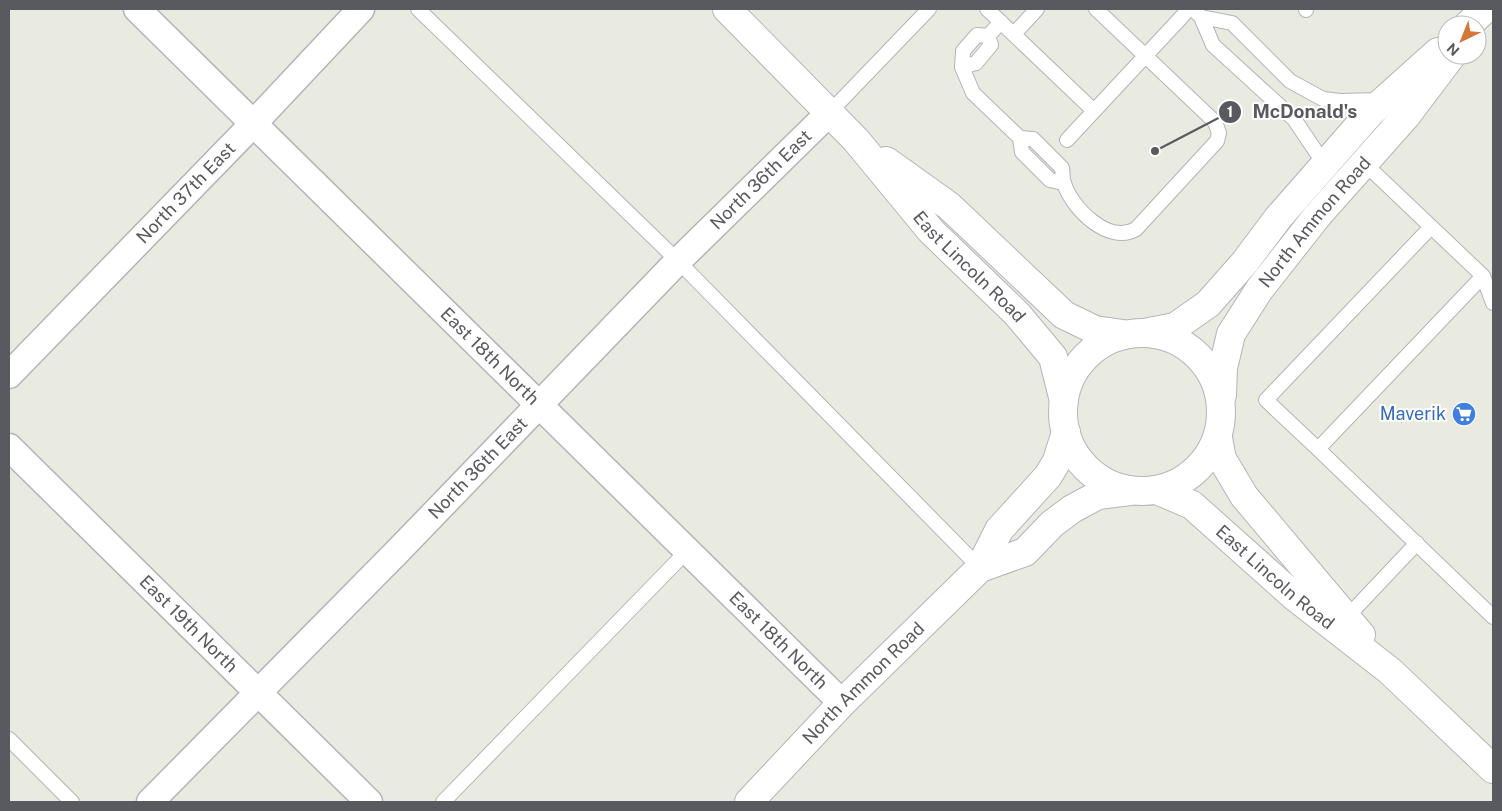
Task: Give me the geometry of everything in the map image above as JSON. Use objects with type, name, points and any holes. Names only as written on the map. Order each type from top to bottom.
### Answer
[{"type":"main road","name":"East Lincoln Road","points":[[728,9],[828,114],[856,140],[949,206],[1064,315],[1095,330],[1136,333]]},
{"type":"main road","name":"North Ammon Road","points":[[1136,333],[1175,327],[1208,304],[1325,165],[1385,100],[1437,53]]},
{"type":"main road","name":"North Ammon Road","points":[[1222,409],[1223,368],[1231,334],[1283,260],[1318,215],[1406,116],[1444,65]]},
{"type":"main road","name":"East Lincoln Road","points":[[856,140],[931,231],[1017,314],[1053,357],[1064,401]]},
{"type":"main road","points":[[1136,333],[1173,338],[1194,351],[1210,370],[1220,393],[1222,409],[1218,438],[1203,464],[1184,480],[1158,491],[1131,491],[1104,482],[1082,465],[1068,442],[1062,414],[1066,387],[1079,362],[1100,344],[1136,333]]},
{"type":"main road","name":"North Ammon Road","points":[[750,802],[842,703],[980,568],[999,530],[1048,476],[1057,461],[1066,432]]},
{"type":"main road","name":"East Lincoln Road","points":[[1218,438],[1222,459],[1244,496],[1347,617],[1390,671]]},
{"type":"main road","name":"North Ammon Road","points":[[980,568],[1025,552],[1052,524],[1072,509],[1098,496],[1131,491]]},
{"type":"main road","name":"East Lincoln Road","points":[[1158,491],[1176,496],[1192,505],[1295,597],[1390,671],[1493,769]]},
{"type":"street","name":"East 18th North","points":[[137,9],[842,703]]},
{"type":"street","name":"North 37th East","points":[[9,375],[253,124],[361,9]]},
{"type":"street","name":"North 36th East","points":[[150,802],[678,261],[828,114]]},
{"type":"street","name":"East 19th North","points":[[9,447],[368,802]]},
{"type":"lane","points":[[418,9],[678,261],[980,568]]},
{"type":"lane","points":[[828,114],[929,9]]},
{"type":"lane","points":[[987,9],[1094,111]]},
{"type":"lane","points":[[1014,34],[1037,9]]},
{"type":"lane","points":[[1001,22],[988,36],[977,35],[963,51],[962,67],[973,92],[1020,138],[1033,139],[1062,168],[1063,183],[1076,206],[1090,220],[1109,231],[1128,234],[1136,229],[1217,141],[1218,133],[1215,122],[1146,54],[1096,9]]},
{"type":"lane","points":[[1067,140],[1146,54],[1194,12]]},
{"type":"lane","points":[[1194,12],[1232,23],[1290,80],[1323,99],[1340,101],[1385,100]]},
{"type":"lane","points":[[1194,12],[1213,45],[1294,119],[1325,165]]},
{"type":"lane","points":[[1364,163],[1483,276],[1493,303]]},
{"type":"lane","points":[[1431,227],[1266,400],[1417,543],[1491,609]]},
{"type":"lane","points":[[1318,449],[1483,276]]},
{"type":"lane","points":[[1347,617],[1417,543]]},
{"type":"lane","points":[[443,802],[687,551]]},
{"type":"lane","points":[[9,739],[72,802]]},
{"type":"place","name":"McDonald's","points":[[1155,151]]},
{"type":"place","name":"Maverik","points":[[1464,414]]}]
